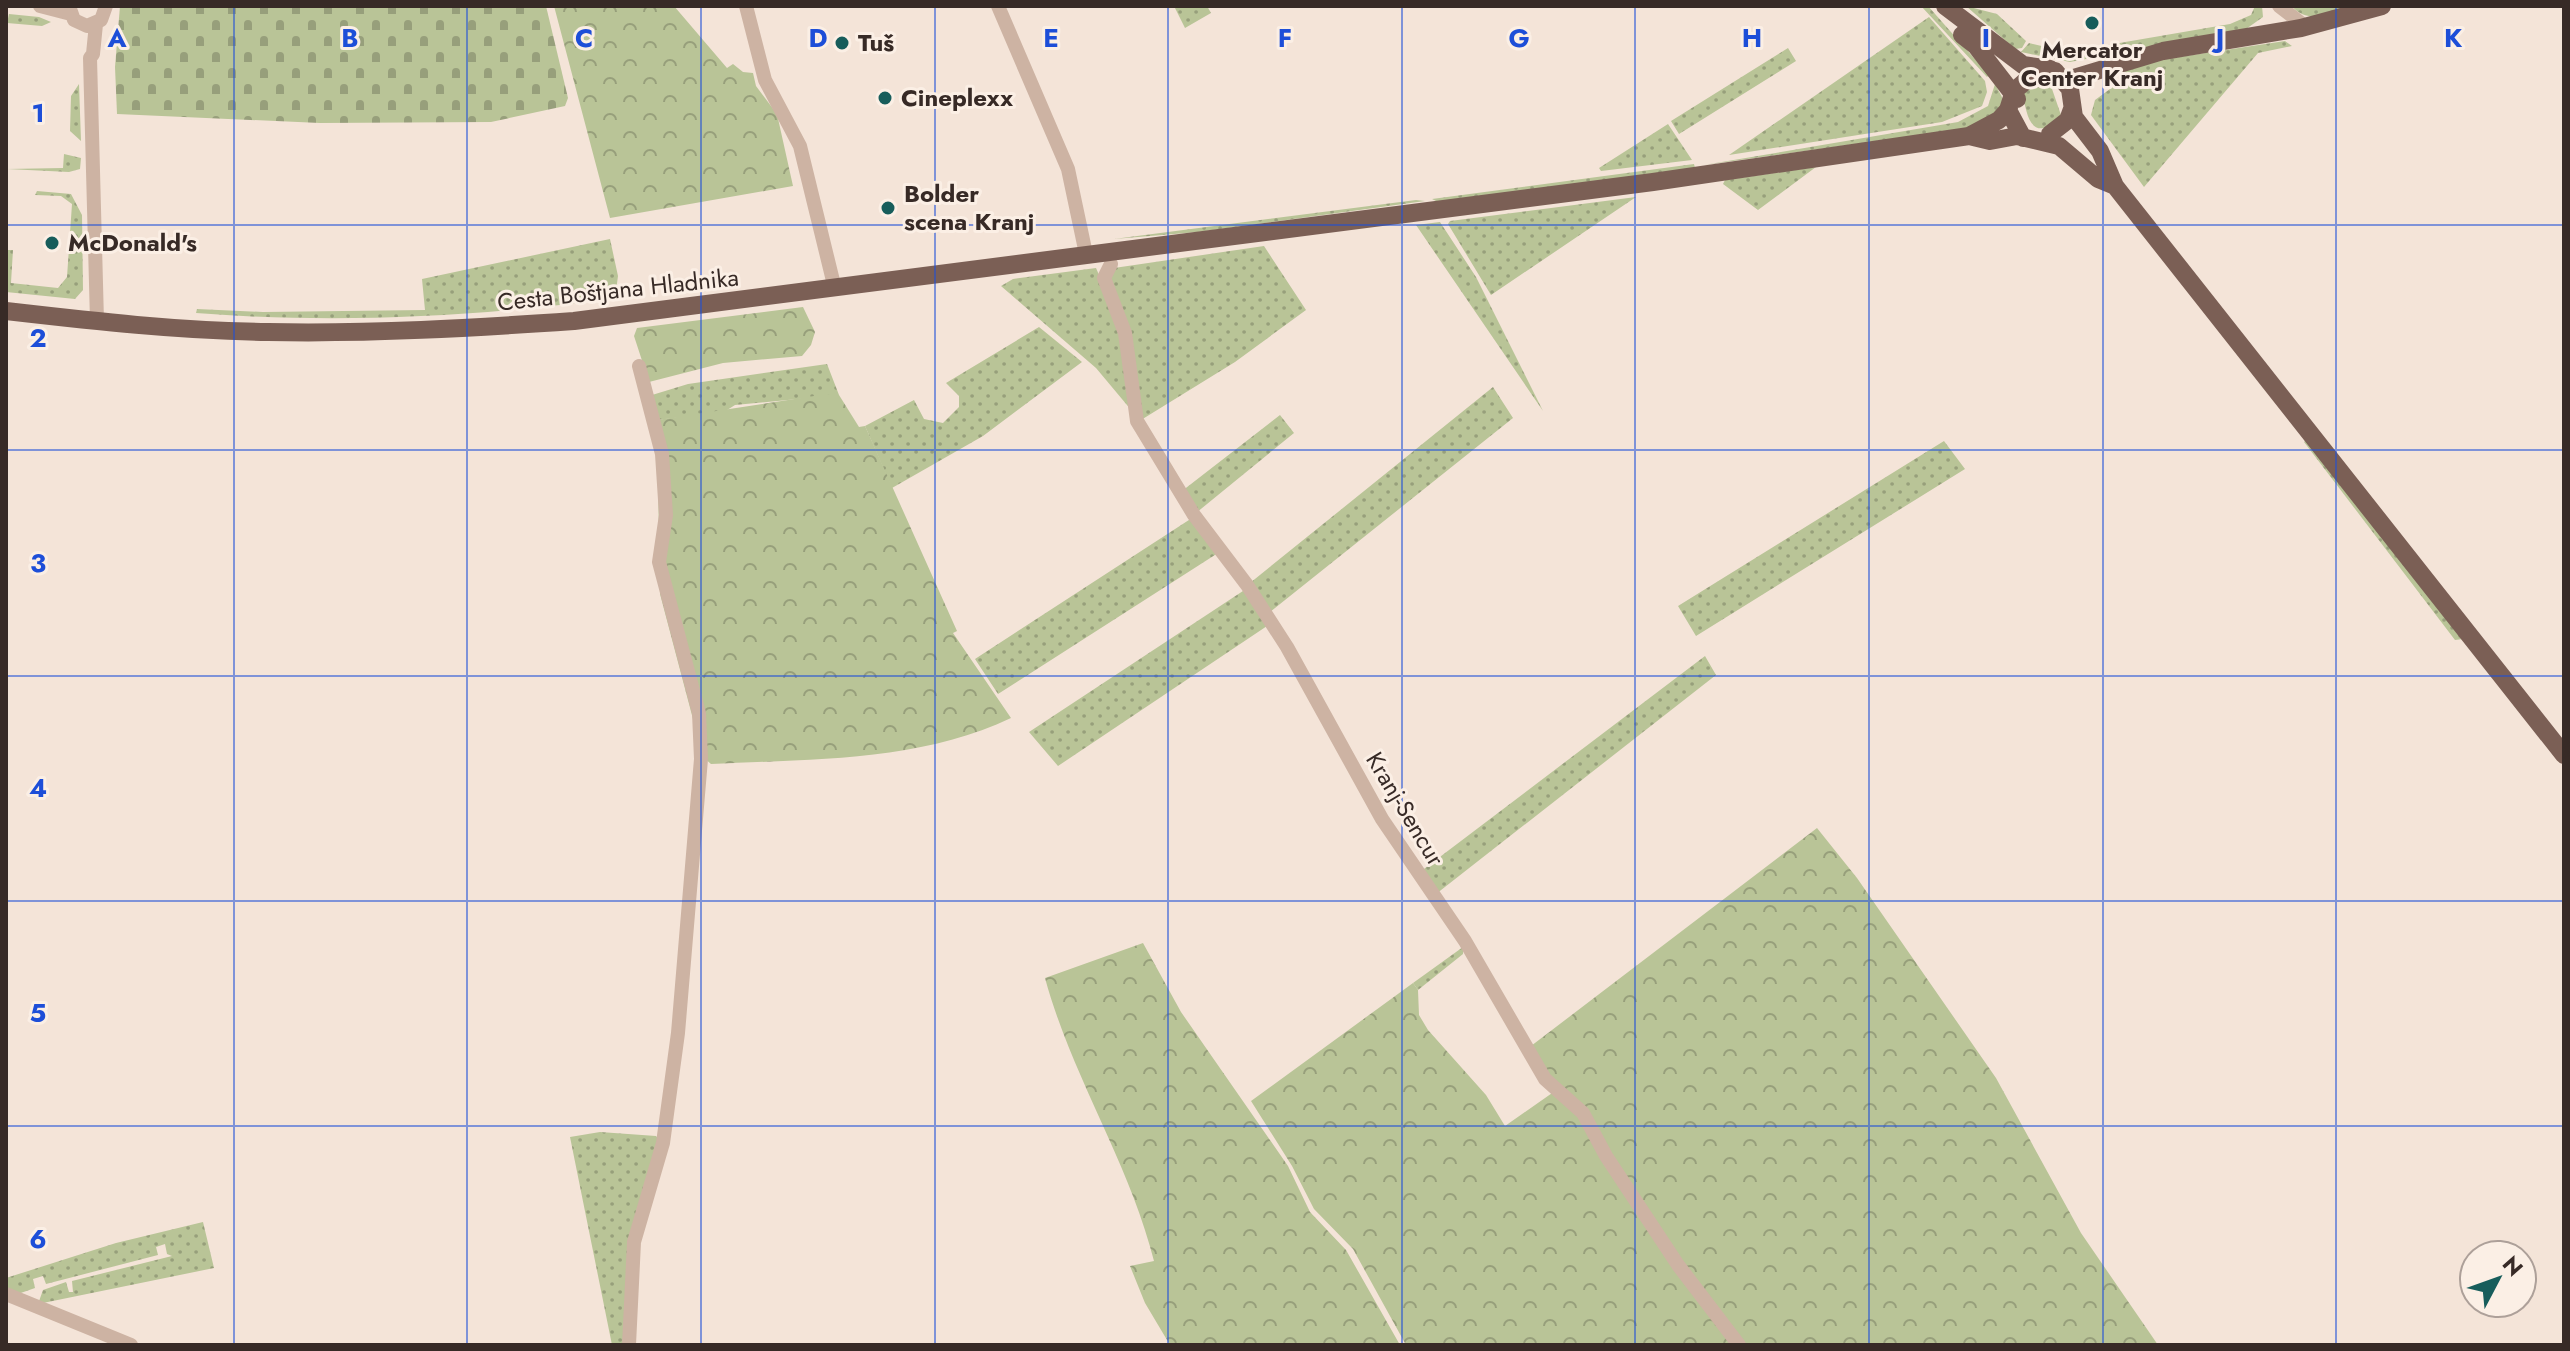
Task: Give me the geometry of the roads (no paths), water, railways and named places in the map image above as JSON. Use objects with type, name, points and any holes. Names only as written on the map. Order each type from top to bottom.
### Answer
[{"type":"main road","points":[[2050,134],[2085,85],[2111,65],[2163,51],[2306,27],[2382,6]]},
{"type":"main road","points":[[1958,20],[2029,78],[2058,77],[2100,63],[2111,65]]},
{"type":"main road","points":[[1958,20],[1999,73],[2022,132],[2059,146],[2096,166]]},
{"type":"main road","points":[[1958,20],[2023,65],[2058,77]]},
{"type":"main road","points":[[1958,20],[2010,102]]},
{"type":"main road","points":[[2058,77],[2096,166],[2098,179],[2115,186],[2564,755]]},
{"type":"main road","points":[[1976,138],[1999,120],[2029,78]]},
{"type":"main road","name":"Cesta Boštjana Hladnika","points":[[6,311],[97,321],[266,332],[438,330],[574,321],[2022,132]]},
{"type":"main road","points":[[2022,132],[2063,138],[2096,166]]},
{"type":"street","points":[[40,6],[73,14],[96,24]]},
{"type":"street","points":[[97,321],[90,58],[96,24],[105,15],[106,6]]},
{"type":"street","points":[[746,6],[765,80],[800,146],[835,289]]},
{"type":"street","points":[[998,6],[1068,169],[1086,254]]},
{"type":"street","points":[[2279,32],[2274,11],[2279,6],[2306,27]]},
{"type":"street","points":[[73,14],[85,54],[90,58]]},
{"type":"street","name":"Kranj-Sencur","points":[[1111,264],[1104,278],[1125,333],[1137,421],[1194,515],[1247,585],[1287,647],[1382,819],[1465,941],[1545,1079],[1583,1113],[1606,1156],[1678,1265],[1739,1345]]},
{"type":"street","points":[[629,1345],[634,1242],[663,1143],[678,1033],[701,759],[699,713],[659,562],[666,515],[662,454],[639,366]]},
{"type":"street","points":[[6,1294],[131,1345]]},
{"type":"place","name":"Mercator Center Kranj","points":[[2092,23]]},
{"type":"place","name":"Tuš","points":[[842,43]]},
{"type":"place","name":"Cineplexx","points":[[885,98]]},
{"type":"place","name":"Bolder scena Kranj","points":[[888,208]]},
{"type":"place","name":"McDonald's","points":[[52,243]]}]
